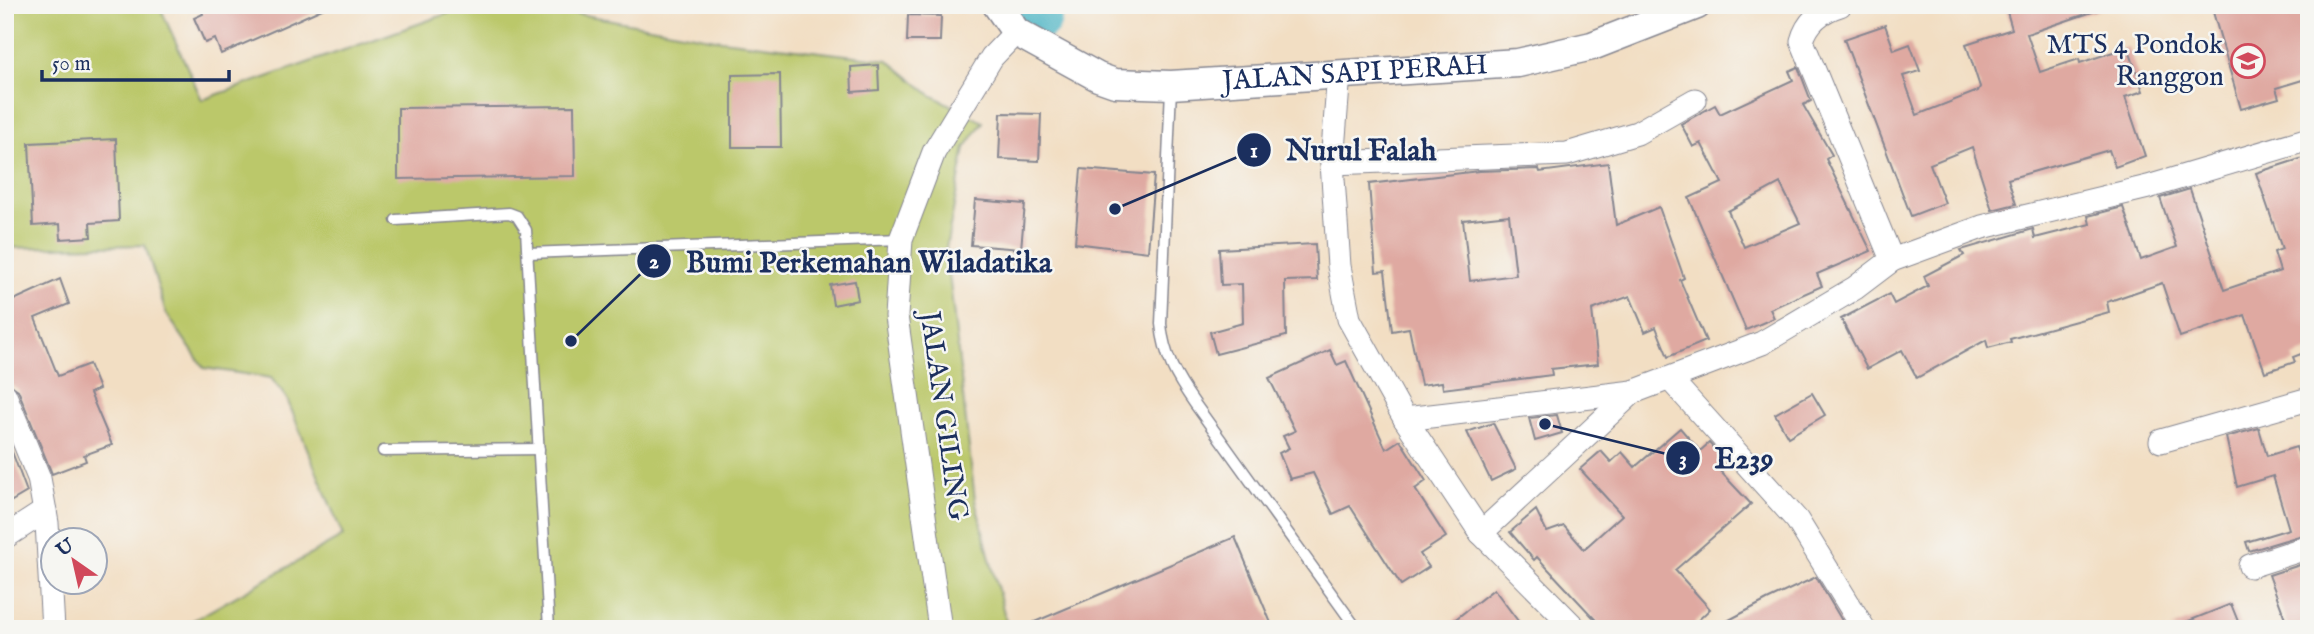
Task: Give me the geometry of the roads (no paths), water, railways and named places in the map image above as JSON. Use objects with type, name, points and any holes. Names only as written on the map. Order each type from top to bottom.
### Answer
[{"type":"street","points":[[997,5],[1016,32]]},
{"type":"street","name":"JALAN SAPI PERAH","points":[[1016,32],[1039,48],[1115,82],[1171,85],[1518,62],[1592,46],[1697,5]]},
{"type":"street","points":[[1840,5],[1828,9],[1806,25],[1802,41],[1892,260]]},
{"type":"street","name":"JALAN GILING","points":[[940,629],[897,316],[901,239],[934,152],[992,57],[1016,32]]},
{"type":"street","points":[[1339,73],[1332,163],[1339,266],[1349,319],[1405,419],[1481,533],[1576,629]]},
{"type":"street","points":[[1332,163],[1567,154],[1637,133],[1695,100]]},
{"type":"street","points":[[1405,419],[1633,392],[1762,343],[1855,288],[1892,260],[1982,227],[2148,187],[2309,139]]},
{"type":"street","points":[[1670,379],[1797,520],[1864,629]]},
{"type":"street","points":[[1481,533],[1633,392]]},
{"type":"street","points":[[5,395],[39,478],[45,511],[53,629]]},
{"type":"street","points":[[2161,441],[2309,399]]},
{"type":"street","points":[[5,537],[45,511]]},
{"type":"street","points":[[2250,566],[2309,547]]},
{"type":"lane","points":[[1171,85],[1161,324],[1163,349],[1174,373],[1357,629]]},
{"type":"lane","points":[[396,220],[509,213],[517,216],[526,230],[549,629]]},
{"type":"lane","points":[[528,253],[901,239]]},
{"type":"lane","points":[[383,451],[539,449]]},
{"type":"waterway","points":[[1039,18],[1040,5]]},
{"type":"place","name":"MTS 4 Pondok Ranggon","points":[[2248,61]]},
{"type":"place","name":"Nurul Falah","points":[[1115,209]]},
{"type":"place","name":"Bumi Perkemahan Wiladatika","points":[[571,341]]},
{"type":"place","name":"E239","points":[[1545,424]]}]
